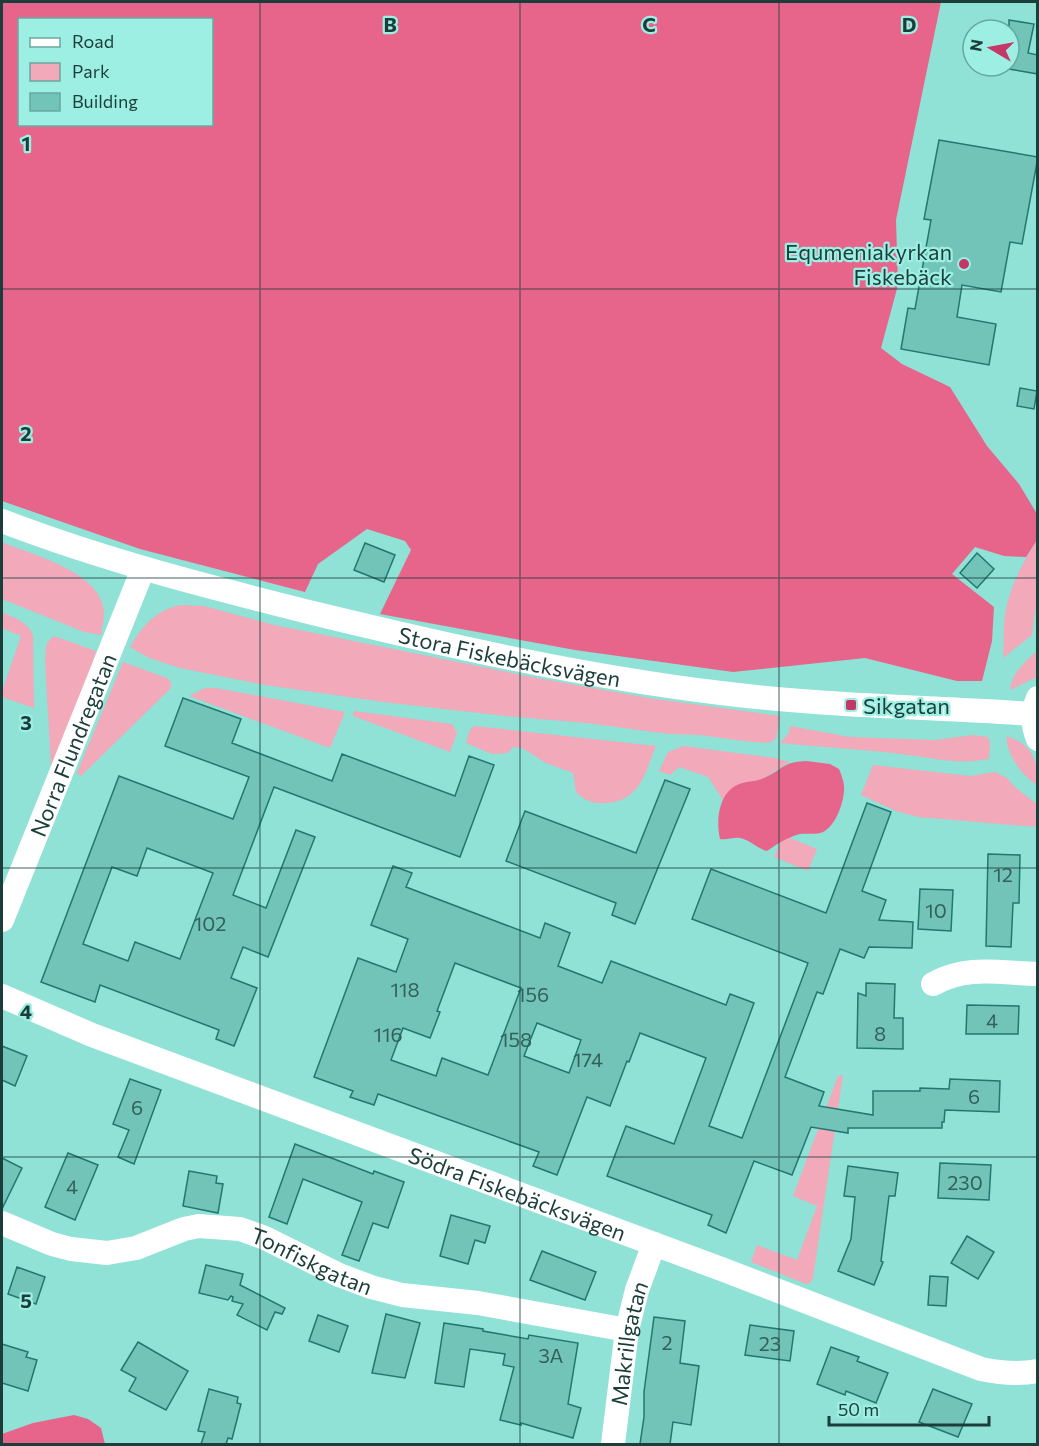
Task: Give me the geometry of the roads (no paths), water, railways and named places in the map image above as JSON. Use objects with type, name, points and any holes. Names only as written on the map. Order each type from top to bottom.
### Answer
[{"type":"street","name":"Stora Fiskebäcksvägen","points":[[2,521],[42,537],[143,569],[374,628],[497,655],[614,677],[722,693],[816,702],[1035,706]]},
{"type":"street","name":"Norra Flundregatan","points":[[2,920],[143,569]]},
{"type":"street","points":[[1035,706],[1033,724],[1038,739]]},
{"type":"street","points":[[933,984],[948,976],[965,972],[1038,974]]},
{"type":"street","name":"Södra Fiskebäcksvägen","points":[[2,996],[92,1035],[654,1244],[981,1369],[1008,1373],[1038,1371]]},
{"type":"street","name":"Tonfiskgatan","points":[[2,1223],[52,1244],[71,1249],[107,1253],[136,1248],[184,1229],[199,1226],[240,1229],[265,1238],[339,1275],[371,1287],[402,1295],[478,1303],[627,1330]]},
{"type":"street","name":"Makrillgatan","points":[[613,1444],[627,1330],[637,1290],[654,1244]]},
{"type":"place","name":"Equmeniakyrkan Fiskebäck","points":[[964,264]]},
{"type":"place","name":"Sikgatan","points":[[851,705]]}]
